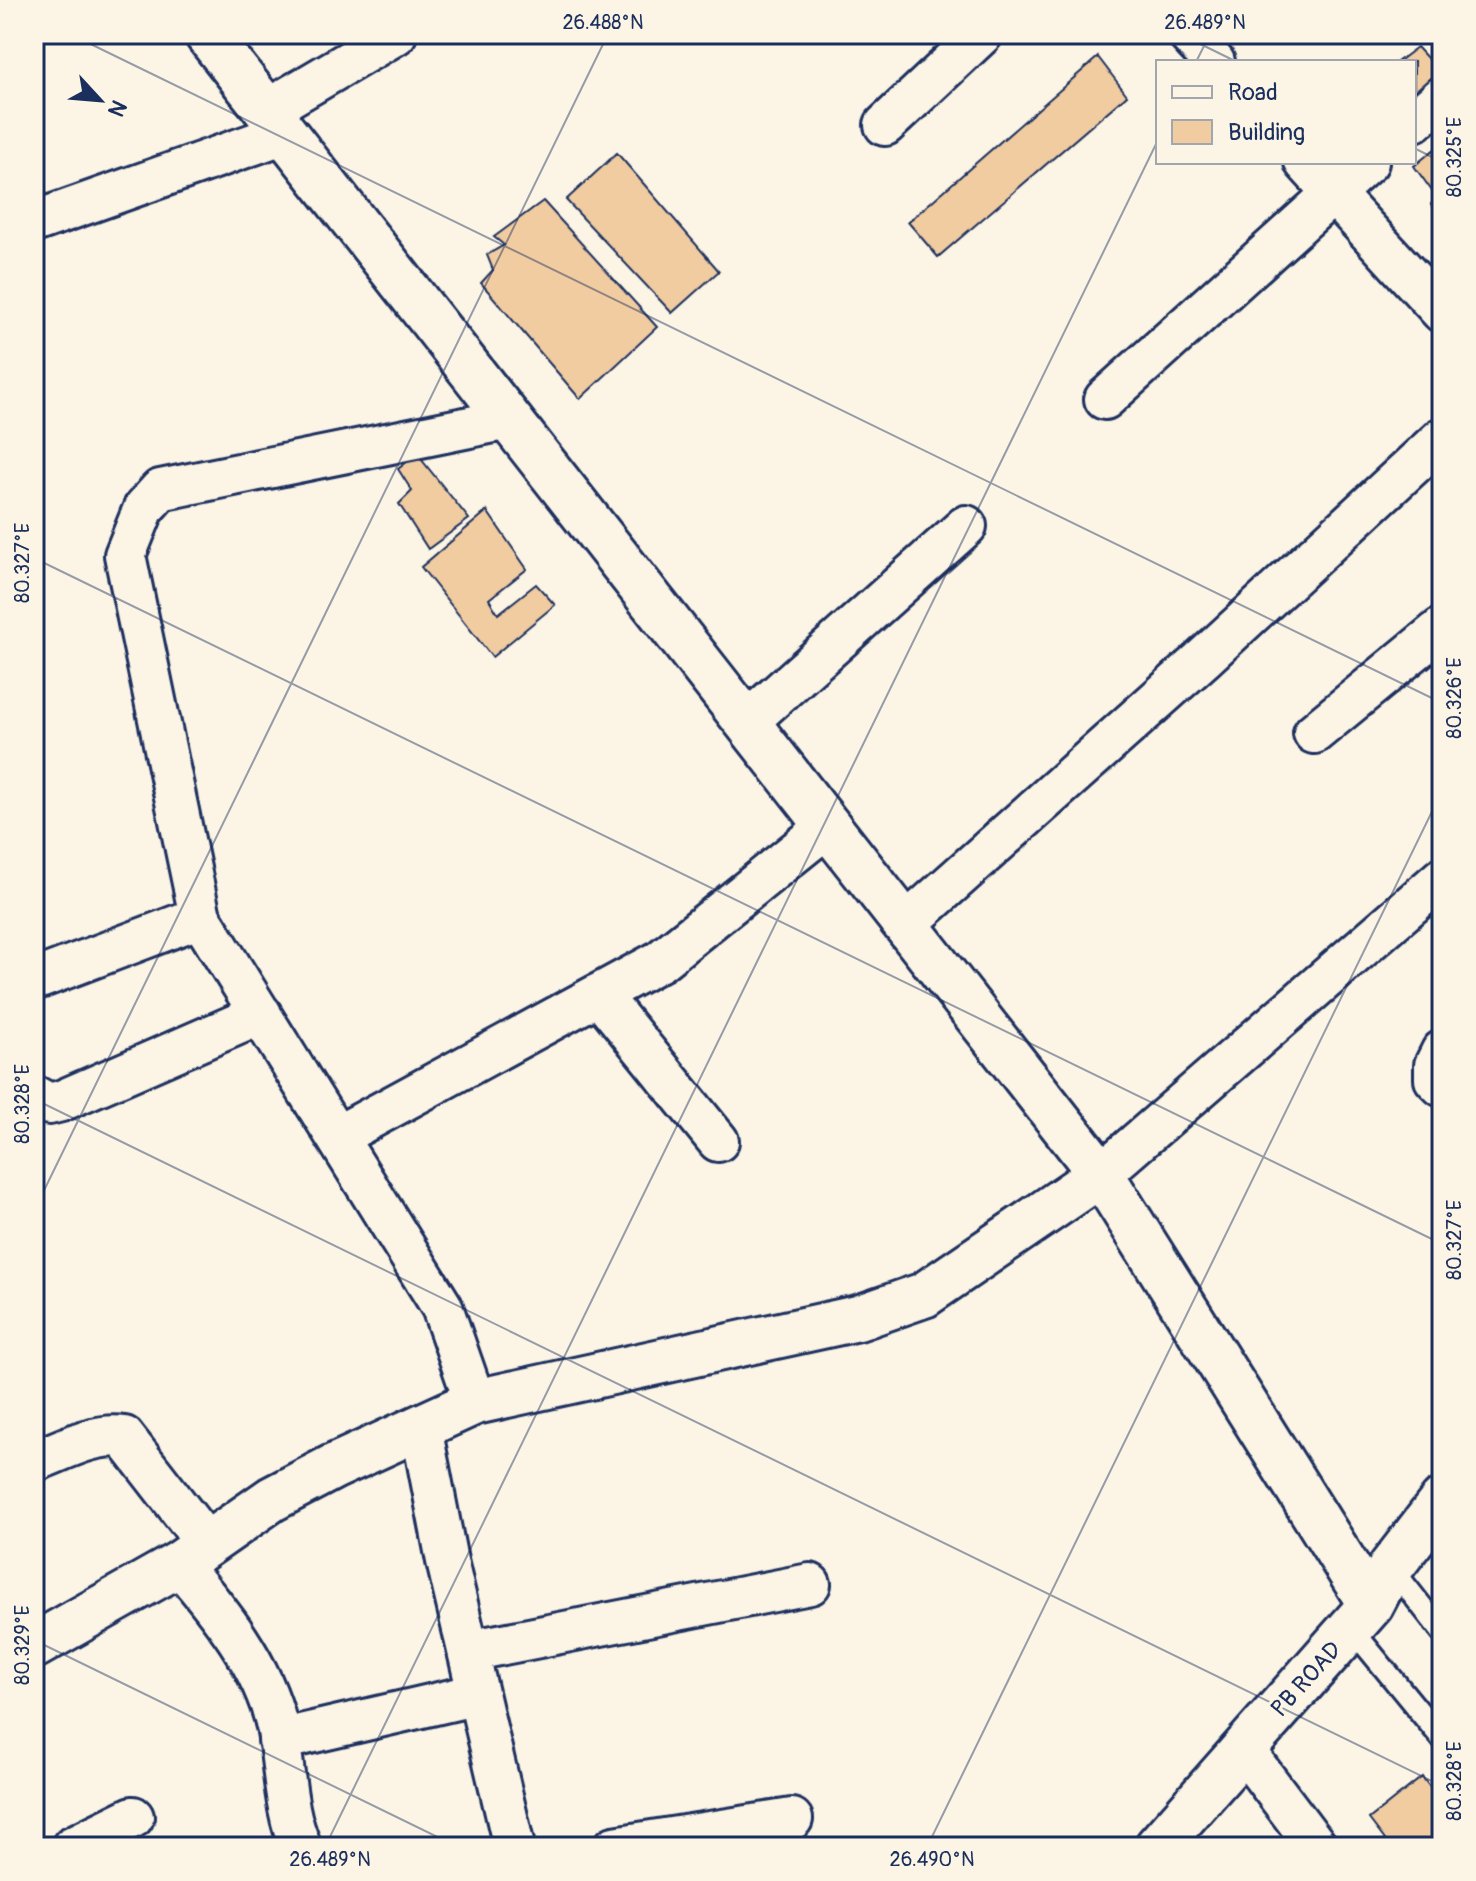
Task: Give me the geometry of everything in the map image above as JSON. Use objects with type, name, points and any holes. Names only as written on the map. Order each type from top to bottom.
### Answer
[{"type":"street","points":[[207,34],[1101,1174],[1361,1616]]},
{"type":"street","points":[[34,222],[276,122],[396,34]]},
{"type":"street","points":[[885,125],[982,34]]},
{"type":"street","points":[[1188,34],[1212,60]]},
{"type":"street","points":[[1416,119],[1442,97]]},
{"type":"street","points":[[1307,164],[1442,312]]},
{"type":"street","points":[[1105,399],[1366,164]]},
{"type":"street","points":[[475,1402],[442,1307],[200,917],[125,555],[144,508],[160,490],[509,419]]},
{"type":"street","points":[[905,925],[1205,657],[1442,438]]},
{"type":"street","points":[[747,722],[966,526]]},
{"type":"street","points":[[1314,733],[1442,628]]},
{"type":"street","points":[[338,1136],[660,961],[828,826]]},
{"type":"street","points":[[34,1646],[193,1554],[272,1499],[475,1402],[858,1318],[924,1295],[1101,1174],[1442,878]]},
{"type":"street","points":[[34,980],[200,917]]},
{"type":"street","points":[[599,994],[718,1141]]},
{"type":"street","points":[[34,1096],[49,1104],[61,1101],[261,1014]]},
{"type":"street","points":[[1442,1051],[1435,1065],[1435,1079],[1442,1086]]},
{"type":"street","points":[[421,1427],[508,1846]]},
{"type":"street","points":[[34,1461],[97,1438],[124,1437],[193,1554],[257,1673],[279,1740],[301,1847]]},
{"type":"street","name":"PB ROAD","points":[[1157,1847],[1361,1616],[1391,1567],[1442,1501]]},
{"type":"street","points":[[468,1651],[810,1584]]},
{"type":"street","points":[[279,1740],[478,1694]]},
{"type":"street","points":[[1243,1749],[1317,1847]]},
{"type":"street","points":[[72,1847],[133,1817]]},
{"type":"street","points":[[614,1847],[792,1819]]},
{"type":"lane","points":[[1391,1567],[1442,1632]]},
{"type":"lane","points":[[1361,1616],[1442,1739]]},
{"type":"building","points":[[1433,34],[1442,34],[1442,56],[1428,39]]},
{"type":"building","points":[[1417,47],[1442,74],[1442,82],[1416,102],[1416,60],[1400,60]]},
{"type":"building","points":[[1098,57],[1127,95],[938,257],[908,222]]},
{"type":"building","points":[[1442,143],[1442,220],[1431,204],[1437,198],[1414,166]]},
{"type":"building","points":[[617,153],[719,271],[672,313],[566,200]]},
{"type":"building","points":[[543,201],[657,327],[580,399],[481,283],[493,270],[487,255],[504,245],[494,237]]},
{"type":"building","points":[[417,454],[469,519],[428,549],[399,504],[412,491],[398,469]]},
{"type":"building","points":[[487,511],[527,569],[489,599],[498,614],[536,584],[555,605],[492,657],[421,567]]},
{"type":"building","points":[[1422,1777],[1433,1791],[1440,1785],[1442,1788],[1442,1847],[1376,1847],[1385,1840],[1369,1819]]}]
